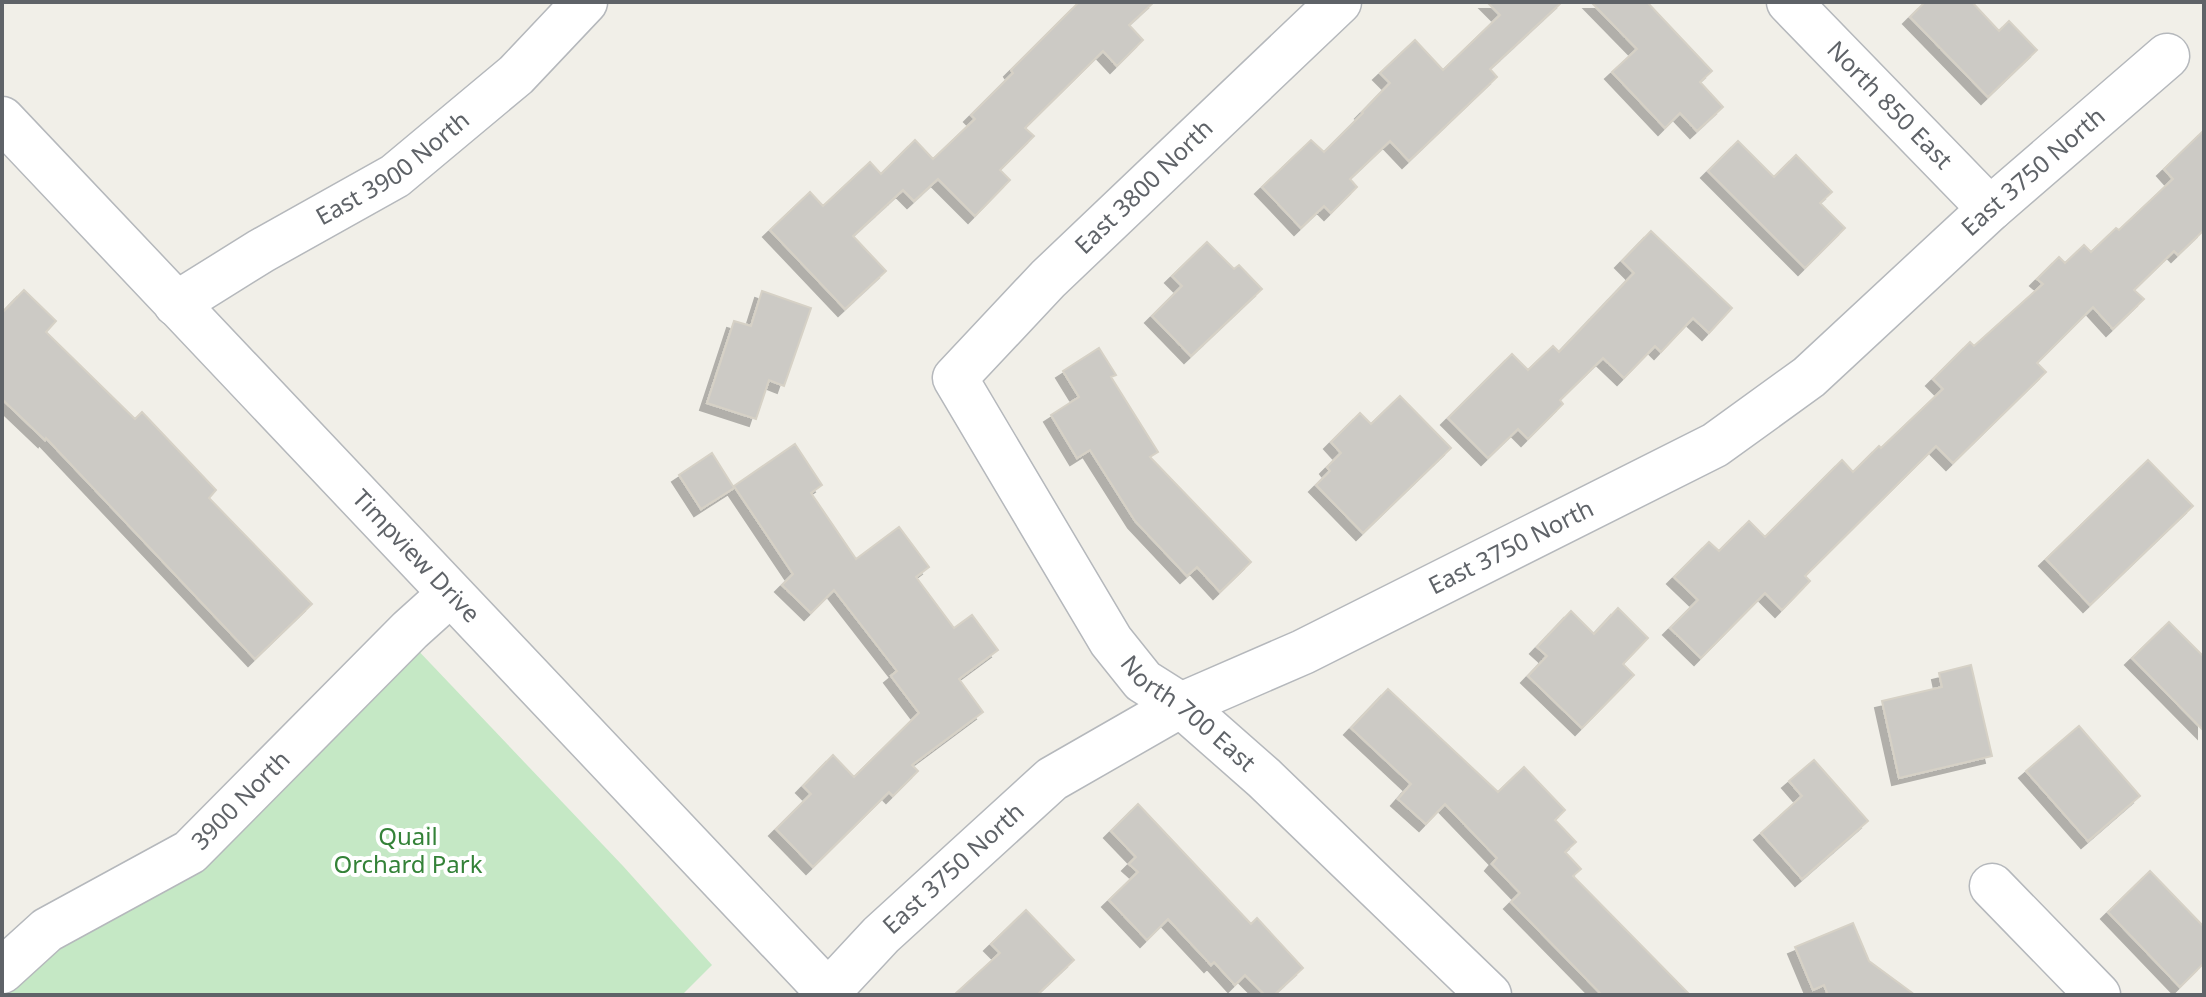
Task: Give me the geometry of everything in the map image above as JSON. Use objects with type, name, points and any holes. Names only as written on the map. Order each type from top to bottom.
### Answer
[{"type":"street","name":"East 3900 North","points":[[176,304],[261,251],[395,176],[516,75],[585,2]]},
{"type":"street","name":"East 3800 North","points":[[955,378],[1048,279],[1339,2]]},
{"type":"street","name":"North 850 East","points":[[1789,2],[1990,209]]},
{"type":"street","name":"East 3750 North","points":[[829,993],[881,935],[1052,779],[1181,705],[1303,652],[1715,445],[1809,377],[1990,209],[2167,56]]},
{"type":"street","name":"Timpview Drive","points":[[2,119],[829,993]]},
{"type":"street","name":"North 700 East","points":[[955,378],[1111,641],[1143,681],[1181,705],[1264,778],[1489,995]]},
{"type":"street","name":"3900 North","points":[[2,971],[47,930],[190,852],[410,630],[450,594]]},
{"type":"street","points":[[1992,886],[2098,995]]},
{"type":"green space","name":"Quail Orchard Park","points":[[412,644],[623,866],[712,965],[682,995],[2,995],[2,983]]},
{"type":"building","points":[[1079,2],[1154,2],[1129,25],[1143,40],[1117,66],[1103,51],[1025,128],[1034,136],[1000,170],[1010,180],[975,216],[938,179],[914,201],[903,190],[853,236],[886,271],[845,309],[770,230],[810,192],[823,206],[870,162],[881,174],[915,140],[933,159],[975,119],[971,115],[1013,73],[1011,70]]},
{"type":"building","points":[[1487,2],[1562,2],[1490,69],[1497,77],[1409,161],[1390,141],[1350,179],[1357,187],[1331,213],[1324,206],[1301,228],[1262,187],[1311,140],[1324,152],[1390,83],[1380,73],[1415,40],[1443,70],[1500,15]]},
{"type":"building","points":[[1591,2],[1647,2],[1712,71],[1700,82],[1723,107],[1697,131],[1680,113],[1665,128],[1612,72],[1637,49]]},
{"type":"building","points":[[1925,2],[1972,2],[1999,31],[2009,21],[2037,50],[1988,97],[1910,17]]},
{"type":"building","points":[[2204,130],[2204,230],[2178,255],[2174,251],[2134,290],[2144,299],[2113,329],[2093,307],[2037,363],[2046,372],[1953,463],[1936,446],[1805,576],[1810,581],[1782,610],[1765,593],[1701,658],[1670,628],[1698,600],[1674,577],[1709,542],[1719,551],[1749,521],[1765,537],[1842,460],[1853,472],[1943,389],[1933,379],[1970,342],[1974,346],[2043,284],[2037,279],[2059,257],[2065,263],[2084,245],[2091,252],[2173,179],[2164,169]]},
{"type":"building","points":[[1738,141],[1774,177],[1796,155],[1832,192],[1820,203],[1845,228],[1805,268],[1708,171]]},
{"type":"building","points":[[1651,231],[1732,308],[1709,333],[1693,318],[1661,352],[1655,346],[1624,378],[1603,358],[1560,400],[1563,404],[1528,439],[1518,429],[1488,458],[1448,418],[1512,354],[1528,370],[1553,346],[1559,352],[1634,273],[1622,261]]},
{"type":"building","points":[[1207,242],[1234,269],[1239,265],[1262,289],[1191,356],[1152,316],[1182,286],[1172,276]]},
{"type":"building","points":[[24,290],[56,321],[46,332],[135,419],[142,412],[216,490],[209,498],[312,604],[255,659],[46,438],[2,399],[2,313]]},
{"type":"building","points":[[762,291],[811,308],[784,386],[769,380],[756,419],[707,403],[734,321],[751,326]]},
{"type":"building","points":[[1099,348],[1116,375],[1111,377],[1158,452],[1150,457],[1251,562],[1220,592],[1197,567],[1187,576],[1135,521],[1090,450],[1077,458],[1051,415],[1079,397],[1063,371]]},
{"type":"building","points":[[1400,396],[1451,448],[1363,533],[1316,485],[1330,471],[1327,467],[1341,453],[1331,442],[1360,413],[1371,424]]},
{"type":"building","points":[[795,444],[822,485],[811,493],[856,559],[899,527],[929,567],[916,577],[954,628],[972,615],[998,650],[959,679],[983,712],[912,765],[918,771],[893,796],[889,792],[813,867],[776,829],[811,794],[803,786],[833,755],[854,777],[919,713],[891,676],[897,671],[834,590],[811,613],[782,585],[793,574],[734,486]]},
{"type":"building","points":[[712,453],[734,488],[701,509],[679,475]]},
{"type":"building","points":[[2148,460],[2193,506],[2090,605],[2046,559]]},
{"type":"building","points":[[1618,608],[1648,638],[1623,664],[1634,675],[1582,728],[1528,676],[1547,656],[1537,647],[1571,611],[1594,634]]},
{"type":"building","points":[[2169,622],[2204,657],[2204,731],[2132,658]]},
{"type":"building","points":[[1971,665],[1992,756],[1899,778],[1882,701],[1942,687],[1939,673]]},
{"type":"building","points":[[1388,689],[1498,792],[1524,767],[1565,810],[1555,820],[1576,842],[1565,852],[1581,869],[1573,876],[1690,995],[1602,995],[1511,902],[1520,893],[1492,864],[1497,858],[1445,804],[1426,824],[1398,799],[1411,784],[1351,728]]},
{"type":"building","points":[[2079,726],[2140,796],[2088,841],[2026,771]]},
{"type":"building","points":[[1814,760],[1868,821],[1802,879],[1761,833],[1802,796],[1789,781]]},
{"type":"building","points":[[1138,804],[1251,924],[1257,918],[1303,968],[1274,995],[1265,995],[1245,975],[1235,985],[1214,962],[1211,965],[1168,919],[1147,940],[1109,900],[1138,872],[1129,864],[1136,857],[1111,831]]},
{"type":"building","points":[[2150,871],[2204,927],[2204,963],[2180,987],[2108,912]]},
{"type":"building","points":[[1026,910],[1074,960],[1037,995],[954,995],[1000,953],[991,944]]},
{"type":"building","points":[[1853,923],[1869,961],[1915,995],[1828,995],[1824,985],[1813,990],[1795,947]]}]
